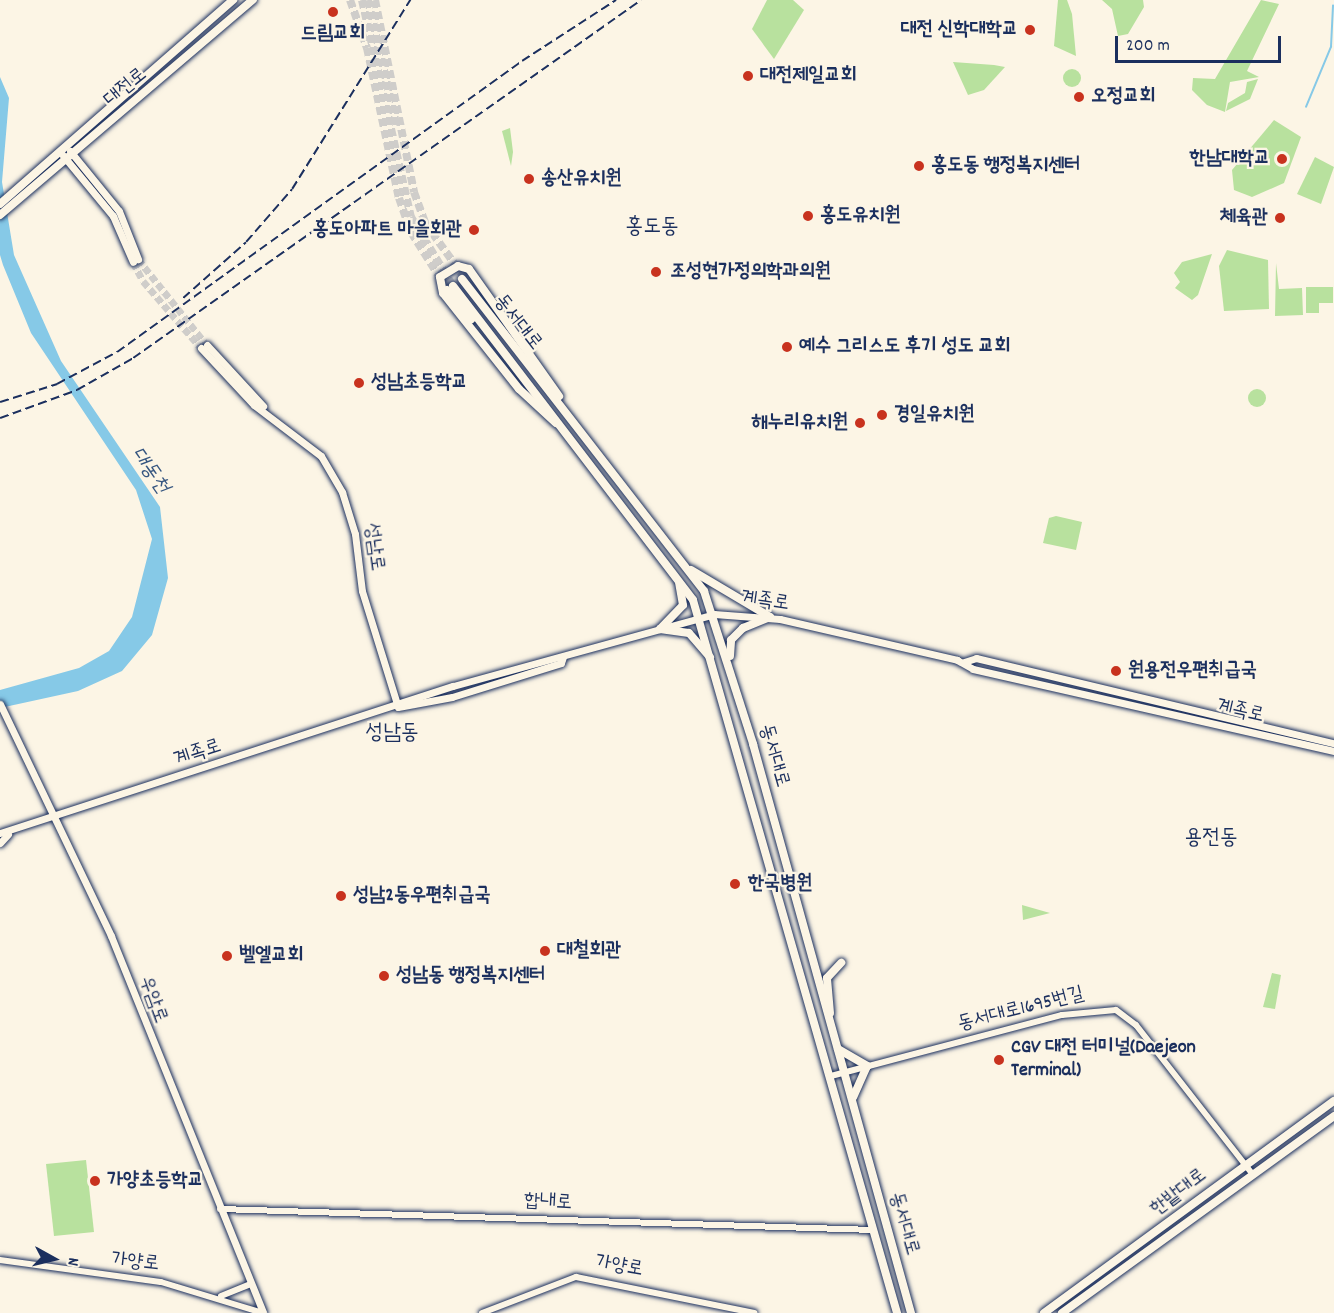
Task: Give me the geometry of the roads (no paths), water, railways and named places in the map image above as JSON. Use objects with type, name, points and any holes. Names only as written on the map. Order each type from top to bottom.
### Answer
[{"type":"main road","name":"대전로","points":[[16,196],[64,150],[232,0]]},
{"type":"main road","name":"대전로","points":[[16,196],[70,158],[253,0]]},
{"type":"main road","points":[[64,150],[113,216],[136,261]]},
{"type":"main road","points":[[0,204],[16,196]]},
{"type":"main road","points":[[0,215],[16,196]]},
{"type":"main road","points":[[563,428],[519,389],[442,293],[440,277],[458,266],[468,268],[576,428]]},
{"type":"main road","name":"동서대로","points":[[464,280],[682,563],[714,614],[829,1014],[911,1313]]},
{"type":"main road","name":"동서대로","points":[[450,288],[496,341],[673,568],[700,618],[897,1313]]},
{"type":"main road","name":"성남로","points":[[204,347],[273,417],[321,456],[342,492],[355,534],[362,591],[398,708]]},
{"type":"main road","points":[[682,563],[770,617]]},
{"type":"main road","points":[[660,629],[683,605],[673,568]]},
{"type":"main road","name":"계족로","points":[[0,843],[4,833],[398,708],[452,697],[561,663],[563,657],[714,614],[770,617],[964,662],[973,669],[1334,751]]},
{"type":"main road","points":[[730,666],[731,640],[743,628],[770,617]]},
{"type":"main road","points":[[660,629],[689,633],[716,668]]},
{"type":"main road","name":"계족로","points":[[964,662],[976,658],[1334,743]]},
{"type":"main road","name":"우암로","points":[[0,704],[111,936],[263,1313]]},
{"type":"main road","points":[[829,1014],[827,978],[841,963]]},
{"type":"main road","points":[[838,1047],[867,1066],[856,1080],[852,1104]]},
{"type":"main road","name":"한밭대로","points":[[1044,1313],[1334,1101]]},
{"type":"main road","name":"한밭대로","points":[[1062,1313],[1334,1116]]},
{"type":"street","name":"동서대로1695번길","points":[[831,1076],[1062,1015],[1116,1010],[1136,1024],[1253,1174]]},
{"type":"street","name":"합내로","points":[[220,1209],[873,1230]]},
{"type":"street","name":"가양로","points":[[0,1260],[161,1282],[218,1297],[263,1313]]},
{"type":"street","name":"가양로","points":[[482,1313],[576,1277],[754,1313]]},
{"type":"street","points":[[218,1297],[250,1284]]},
{"type":"water","points":[[0,77],[9,98],[2,182],[14,255],[61,361],[160,507],[168,578],[152,635],[122,671],[78,691],[0,708],[0,690],[79,668],[109,651],[132,617],[152,539],[136,490],[31,333],[3,265],[0,255]]},
{"type":"waterway","points":[[1306,107],[1331,47],[1333,6]]},
{"type":"tunnel","points":[[350,0],[367,48],[399,198],[411,232],[442,281]]},
{"type":"tunnel","points":[[362,0],[411,217],[453,286]]},
{"type":"tunnel","points":[[368,0],[397,128]]},
{"type":"tunnel","points":[[375,0],[414,192],[425,223],[467,281]]},
{"type":"tunnel","points":[[138,259],[207,345]]},
{"type":"tunnel","points":[[133,262],[143,281],[201,348]]},
{"type":"railway","points":[[183,298],[246,242],[292,189],[410,0]]},
{"type":"railway","points":[[0,402],[57,384],[117,352],[522,61],[616,0]]},
{"type":"railway","points":[[0,418],[77,390],[133,358],[641,0]]},
{"type":"place","name":"드림교회","points":[[333,12]]},
{"type":"place","name":"대전 신학대학교","points":[[1030,30]]},
{"type":"place","name":"대전제일교회","points":[[748,76]]},
{"type":"place","name":"오정교회","points":[[1079,97]]},
{"type":"place","name":"한남대학교","points":[[1282,159]]},
{"type":"place","name":"홍도동 행정복지센터","points":[[919,166]]},
{"type":"place","name":"송산유치원","points":[[529,179]]},
{"type":"place","name":"홍도유치원","points":[[808,216]]},
{"type":"place","name":"체육관","points":[[1280,218]]},
{"type":"place","name":"홍도아파트 마을회관","points":[[474,230]]},
{"type":"place","name":"조성현가정의학과의원","points":[[656,272]]},
{"type":"place","name":"예수 그리스도 후기 성도 교회","points":[[787,347]]},
{"type":"place","name":"성남초등학교","points":[[359,383]]},
{"type":"place","name":"경일유치원","points":[[882,415]]},
{"type":"place","name":"해누리유치원","points":[[860,423]]},
{"type":"place","name":"원용전우편취급국","points":[[1116,671]]},
{"type":"place","name":"한국병원","points":[[735,884]]},
{"type":"place","name":"성남2동우편취급국","points":[[341,896]]},
{"type":"place","name":"대철회관","points":[[545,951]]},
{"type":"place","name":"벨엘교회","points":[[227,956]]},
{"type":"place","name":"성남동 행정복지센터","points":[[384,976]]},
{"type":"place","name":"CGV 대전 터미널(Daejeon Terminal)","points":[[999,1060]]},
{"type":"place","name":"가양초등학교","points":[[95,1181]]},
{"type":"district","name":"홍도동","points":[[652,228]]},
{"type":"district","name":"성남동","points":[[392,734]]},
{"type":"district","name":"용전동","points":[[1211,839]]},
{"type":"water label","name":"대동천","points":[[149,471]]}]
